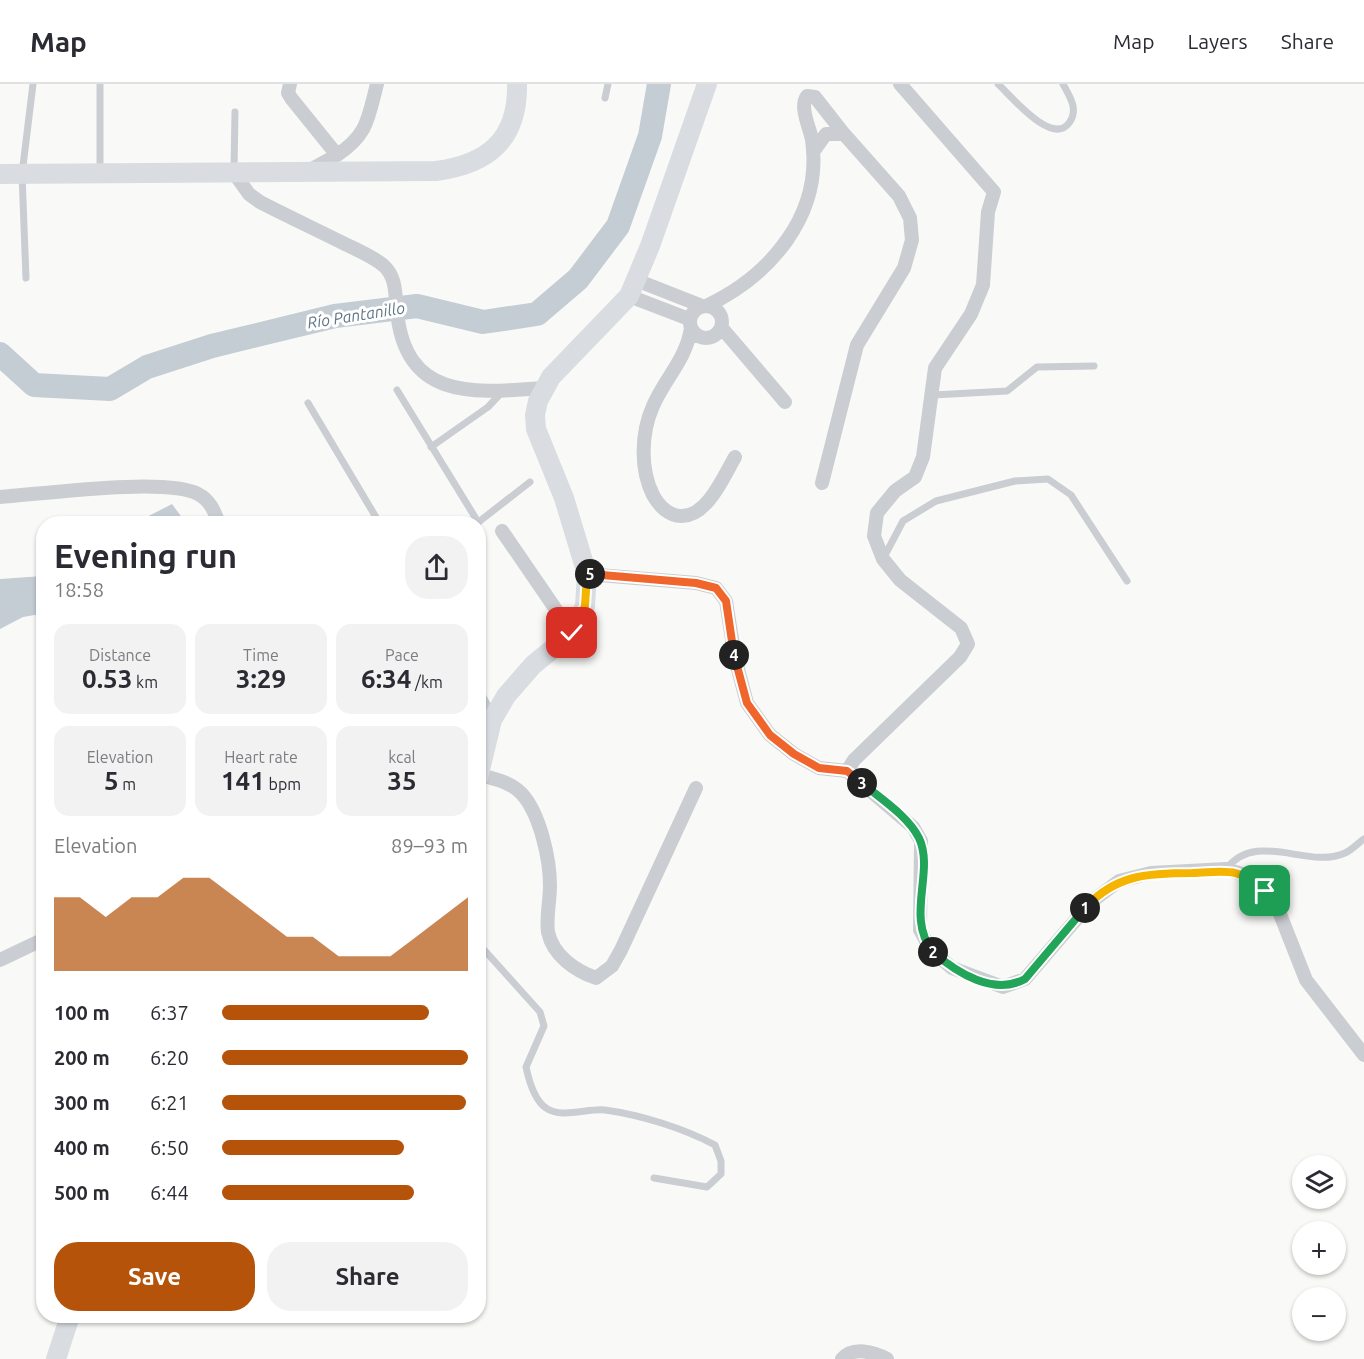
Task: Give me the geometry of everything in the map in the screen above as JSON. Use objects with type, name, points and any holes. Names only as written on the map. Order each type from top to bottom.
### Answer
[{"type":"street","points":[[290,84],[288,93],[291,98],[338,155]]},
{"type":"street","points":[[305,172],[355,144],[362,133],[377,84]]},
{"type":"street","points":[[0,174],[436,171],[464,167],[484,158],[509,126],[517,107],[517,84]]},
{"type":"street","points":[[486,746],[492,720],[506,696],[533,665],[572,633],[585,606],[587,574],[564,498],[536,429],[535,415],[544,388],[632,288],[707,84]]},
{"type":"street","points":[[847,771],[854,760],[960,657],[968,644],[961,628],[900,580],[883,558],[874,536],[877,513],[895,491],[915,477],[923,457],[935,368],[971,314],[983,285],[988,212],[994,192],[900,84]]},
{"type":"street","points":[[735,457],[712,495],[695,513],[681,516],[668,513],[656,500],[644,466],[645,439],[652,406],[688,346],[694,310],[726,297],[763,266],[793,235],[808,199],[813,152],[804,107],[807,96],[815,97],[844,134],[899,196],[910,218],[912,240],[904,268],[857,345],[822,483]]},
{"type":"street","points":[[813,152],[826,134],[844,134]]},
{"type":"street","points":[[234,173],[249,194],[260,202],[383,265],[395,287],[402,338],[414,365],[434,382],[459,389],[503,391],[544,388]]},
{"type":"street","points":[[632,288],[717,311],[719,332],[785,402]]},
{"type":"street","points":[[632,288],[690,324],[700,337],[719,332]]},
{"type":"street","points":[[719,332],[726,297]]},
{"type":"street","points":[[688,346],[719,332]]},
{"type":"street","points":[[0,497],[162,485],[198,494],[213,507],[216,516]]},
{"type":"street","points":[[502,531],[572,633]]},
{"type":"street","points":[[587,574],[696,583],[716,588],[726,601],[735,658],[747,703],[770,735],[794,754],[819,768],[847,771],[913,826],[921,841],[920,930],[931,950],[952,968],[1003,987],[1025,979],[1091,902],[1119,882],[1152,873],[1226,869],[1251,877],[1265,891],[1278,909],[1306,981],[1364,1055]]},
{"type":"street","points":[[486,709],[492,720]]},
{"type":"street","points":[[486,779],[506,783],[522,794],[535,815],[541,829],[550,883],[548,933],[558,952],[575,971],[596,978],[612,966],[621,950],[696,788]]},
{"type":"street","points":[[0,960],[36,943]]},
{"type":"street","points":[[56,1359],[68,1323]]},
{"type":"street","points":[[842,1359],[846,1354],[861,1350],[887,1359]]},
{"type":"lane","points":[[26,278],[22,174],[33,84]]},
{"type":"lane","points":[[100,84],[100,174]]},
{"type":"lane","points":[[605,98],[608,84]]},
{"type":"lane","points":[[998,84],[1043,126],[1055,131],[1065,129],[1074,117],[1073,104],[1063,84]]},
{"type":"lane","points":[[234,173],[235,112]]},
{"type":"lane","points":[[933,395],[1007,391],[1037,367],[1094,366]]},
{"type":"lane","points":[[397,390],[473,516]]},
{"type":"lane","points":[[432,447],[488,407],[503,391]]},
{"type":"lane","points":[[308,403],[375,516]]},
{"type":"lane","points":[[883,558],[903,521],[936,501],[1015,481],[1048,479],[1071,495],[1127,580]]},
{"type":"lane","points":[[486,516],[530,482]]},
{"type":"lane","points":[[1226,869],[1235,858],[1253,852],[1292,852],[1321,856],[1344,853],[1364,839]]},
{"type":"lane","points":[[486,952],[540,1012],[544,1020],[544,1026],[526,1068],[538,1099],[547,1109],[562,1112],[601,1110],[623,1113],[702,1138],[715,1145],[721,1161],[721,1174],[707,1188],[654,1178]]},
{"type":"shaded area","points":[[172,504],[181,516],[149,516]]},
{"type":"shaded area","points":[[36,576],[36,615],[23,617],[0,629],[0,579]]},
{"type":"waterway","name":"Río Pantanillo","points":[[0,354],[34,385],[110,389],[147,367],[212,346],[335,316],[417,306],[483,322],[537,314],[578,279],[618,226],[650,136],[659,84]]},
{"type":"route","points":[[572,633],[585,606],[587,574],[625,579],[696,583],[716,588],[726,601],[735,658],[747,703],[770,735],[794,754],[819,768],[836,772],[847,771],[913,826],[921,841],[920,930],[931,950],[952,968],[981,981],[1003,987],[1025,979],[1067,927],[1091,902],[1119,882],[1152,873],[1195,873],[1226,869],[1251,877],[1265,891]]}]
